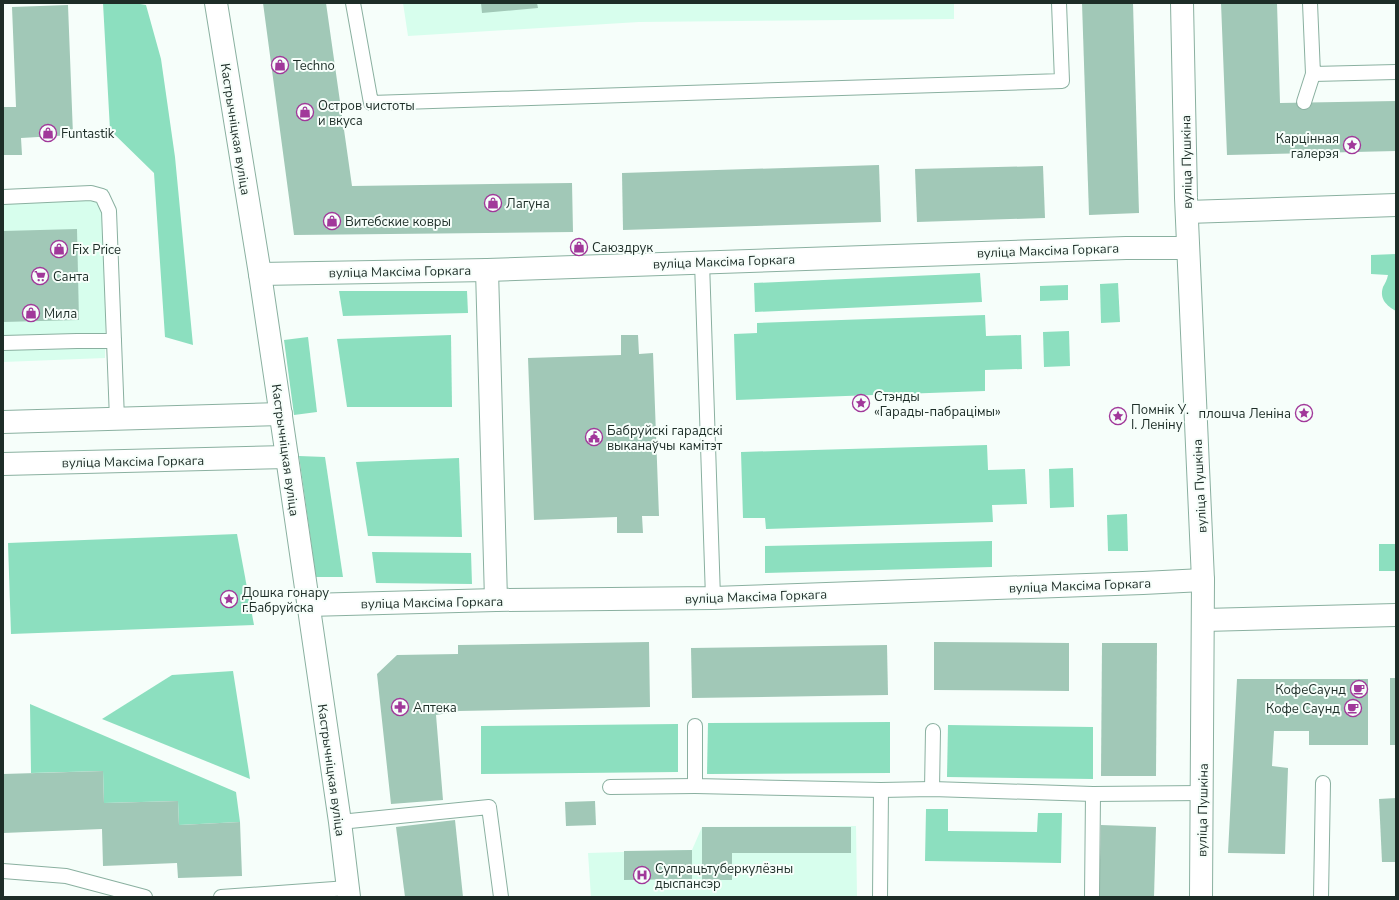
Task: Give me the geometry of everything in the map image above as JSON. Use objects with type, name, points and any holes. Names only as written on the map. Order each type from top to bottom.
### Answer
[{"type":"street","name":"Кастрычніцкая вуліца","points":[[216,3],[281,414],[349,892]]},
{"type":"street","name":"вуліца Пушкіна","points":[[1182,3],[1188,248],[1204,580],[1201,897]]},
{"type":"street","points":[[1187,212],[1396,205]]},
{"type":"street","name":"вуліца Максіма Горкага","points":[[260,274],[487,270],[1118,248],[1188,248]]},
{"type":"street","points":[[487,270],[496,600]]},
{"type":"street","points":[[3,422],[281,414]]},
{"type":"street","name":"вуліца Максіма Горкага","points":[[3,464],[287,457]]},
{"type":"street","name":"вуліца Максіма Горкага","points":[[308,605],[496,600],[713,598],[1135,584],[1204,580]]},
{"type":"street","points":[[1204,620],[1396,614]]},
{"type":"lane","points":[[353,3],[371,103],[1062,81],[1059,3]]},
{"type":"lane","points":[[1304,102],[1313,74],[1310,3]]},
{"type":"lane","points":[[1313,74],[1396,72]]},
{"type":"lane","points":[[3,197],[91,193],[102,196],[109,210],[117,418]]},
{"type":"lane","points":[[702,262],[713,598]]},
{"type":"lane","points":[[3,343],[114,341]]},
{"type":"lane","points":[[695,726],[695,786]]},
{"type":"lane","points":[[932,789],[933,731]]},
{"type":"lane","points":[[1321,897],[1323,783]]},
{"type":"lane","points":[[610,787],[695,786],[881,790],[932,789],[1093,794],[1202,793]]},
{"type":"lane","points":[[880,897],[881,790]]},
{"type":"lane","points":[[1092,897],[1093,794]]},
{"type":"lane","points":[[340,822],[489,807],[501,897]]},
{"type":"lane","points":[[3,871],[66,876],[145,897]]},
{"type":"lane","points":[[221,897],[349,892]]},
{"type":"shaded area","points":[[403,3],[954,3],[954,19],[639,22],[408,36]]},
{"type":"shaded area","points":[[3,189],[108,189],[105,358],[3,362]]},
{"type":"shaded area","points":[[856,826],[857,897],[591,897],[588,853],[692,850],[702,827]]},
{"type":"green space","points":[[103,3],[134,3],[146,5],[161,59],[175,157],[193,345],[165,337],[154,173],[110,130]]},
{"type":"green space","points":[[1396,254],[1396,311],[1385,302],[1382,295],[1383,287],[1388,275],[1371,274],[1371,255]]},
{"type":"green space","points":[[980,273],[982,302],[755,312],[754,283]]},
{"type":"green space","points":[[1118,283],[1120,322],[1101,323],[1100,284]]},
{"type":"green space","points":[[1068,285],[1068,300],[1040,301],[1040,286]]},
{"type":"green space","points":[[339,291],[467,291],[468,313],[343,316]]},
{"type":"green space","points":[[985,315],[986,336],[1021,335],[1022,369],[985,370],[985,391],[736,400],[734,334],[757,333],[757,323]]},
{"type":"green space","points":[[1069,331],[1070,366],[1044,367],[1043,332]]},
{"type":"green space","points":[[451,335],[452,407],[347,407],[337,339]]},
{"type":"green space","points":[[308,337],[317,412],[294,415],[284,340]]},
{"type":"green space","points":[[987,445],[988,470],[1025,469],[1027,504],[992,505],[993,522],[766,529],[765,518],[743,518],[741,452]]},
{"type":"green space","points":[[299,456],[325,457],[343,577],[316,577]]},
{"type":"green space","points":[[459,458],[462,537],[368,536],[356,462]]},
{"type":"green space","points":[[1073,468],[1074,507],[1050,508],[1049,469]]},
{"type":"green space","points":[[1127,514],[1128,551],[1108,551],[1107,515]]},
{"type":"green space","points":[[237,534],[254,625],[11,634],[8,543]]},
{"type":"green space","points":[[992,541],[992,567],[765,573],[765,546]]},
{"type":"green space","points":[[1379,544],[1396,544],[1396,571],[1379,571]]},
{"type":"green space","points":[[372,552],[471,553],[472,584],[376,583]]},
{"type":"green space","points":[[233,671],[250,779],[102,719],[172,675]]},
{"type":"green space","points":[[30,704],[236,792],[240,822],[179,825],[178,801],[104,803],[103,771],[31,773]]},
{"type":"green space","points":[[890,722],[890,773],[707,774],[708,723]]},
{"type":"green space","points":[[678,724],[678,772],[481,774],[481,726]]},
{"type":"green space","points":[[948,725],[1093,727],[1093,779],[947,777]]},
{"type":"green space","points":[[926,809],[948,809],[948,831],[1037,832],[1038,813],[1062,813],[1061,863],[925,861]]},
{"type":"building","points":[[263,3],[326,3],[352,186],[572,183],[573,232],[294,235]]},
{"type":"building","points":[[481,3],[537,3],[538,8],[482,13]]},
{"type":"building","points":[[1082,3],[1133,3],[1139,213],[1089,215]]},
{"type":"building","points":[[1221,3],[1277,3],[1280,103],[1396,101],[1396,151],[1227,155]]},
{"type":"building","points":[[68,5],[73,135],[21,138],[22,155],[3,155],[3,107],[16,107],[12,7]]},
{"type":"building","points":[[879,165],[881,222],[623,230],[622,173]]},
{"type":"building","points":[[1043,166],[1045,218],[917,222],[915,169]]},
{"type":"building","name":"Санта","points":[[77,229],[79,320],[3,322],[3,231]]},
{"type":"building","name":"Бабруйскі гарадскі выканаўчы камітэт","points":[[621,335],[638,335],[639,354],[653,353],[659,516],[642,516],[643,533],[617,533],[617,517],[534,520],[528,358],[621,355]]},
{"type":"building","points":[[649,642],[650,707],[459,711],[436,715],[443,800],[391,804],[377,674],[397,655],[458,654],[458,645]]},
{"type":"building","points":[[934,642],[1069,643],[1069,691],[934,690]]},
{"type":"building","points":[[1102,643],[1157,643],[1156,776],[1101,776]]},
{"type":"building","points":[[887,645],[888,695],[692,698],[691,648]]},
{"type":"building","points":[[1390,678],[1396,678],[1396,745],[1390,745]]},
{"type":"building","points":[[1237,679],[1368,679],[1368,745],[1309,745],[1309,731],[1274,731],[1272,766],[1288,768],[1285,854],[1228,853]]},
{"type":"building","points":[[103,771],[104,803],[178,801],[179,825],[240,822],[242,876],[178,878],[177,863],[103,866],[102,829],[3,833],[3,774]]},
{"type":"building","points":[[1396,798],[1396,862],[1382,862],[1379,799]]},
{"type":"building","points":[[595,801],[596,825],[566,826],[565,802]]},
{"type":"building","points":[[455,820],[463,897],[405,897],[396,827]]},
{"type":"building","points":[[1101,825],[1156,827],[1154,897],[1099,897]]},
{"type":"building","points":[[702,827],[851,827],[851,853],[732,853],[732,880],[702,880]]},
{"type":"building","points":[[692,850],[692,879],[624,880],[624,851]]},
{"type":"place","name":"Techno","points":[[280,65]]},
{"type":"place","name":"Остров чистоты и вкуса","points":[[305,112]]},
{"type":"place","name":"Funtastik","points":[[48,133]]},
{"type":"place","name":"Карцінная галерэя","points":[[1352,145]]},
{"type":"place","name":"Лагуна","points":[[493,203]]},
{"type":"place","name":"Витебские ковры","points":[[332,221]]},
{"type":"place","name":"Саюздрук","points":[[579,247]]},
{"type":"place","name":"Fix Price","points":[[59,249]]},
{"type":"place","name":"Санта","points":[[40,276]]},
{"type":"place","name":"Мила","points":[[31,313]]},
{"type":"place","name":"Стэнды «Гарады-пабрацімы»","points":[[861,403]]},
{"type":"place","name":"плошча Леніна","points":[[1304,413]]},
{"type":"place","name":"Помнік У. І. Леніну","points":[[1118,416]]},
{"type":"place","name":"Бабруйскі гарадскі выканаўчы камітэт","points":[[594,437]]},
{"type":"place","name":"Дошка гонару г.Бабруйска","points":[[229,599]]},
{"type":"place","name":"КофеСаунд","points":[[1359,689]]},
{"type":"place","name":"Аптека","points":[[400,707]]},
{"type":"place","name":"Кофе Саунд","points":[[1353,708]]},
{"type":"place","name":"Супрацьтуберкулёзны дыспансэр","points":[[642,875]]}]
